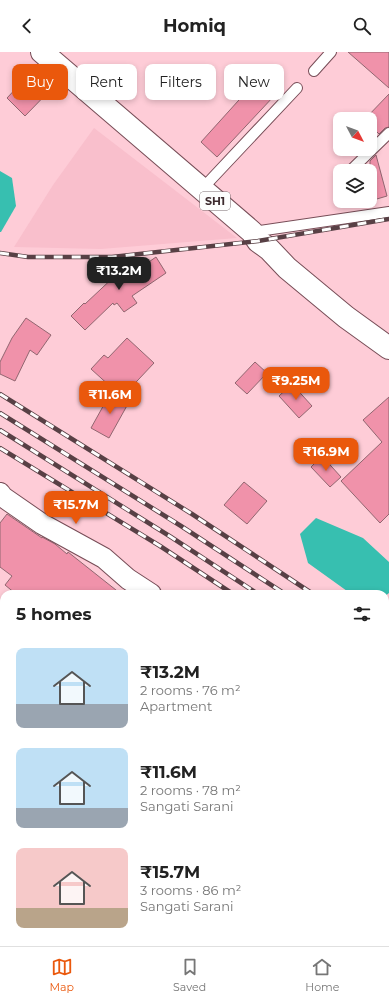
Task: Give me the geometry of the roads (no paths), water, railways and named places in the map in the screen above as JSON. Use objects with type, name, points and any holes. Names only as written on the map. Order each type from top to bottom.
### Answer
[{"type":"main road","name":"SH1","points":[[42,52],[252,232],[258,241],[269,249],[287,268],[346,317],[389,348]]},
{"type":"street","points":[[1,497],[42,524],[104,558],[128,579],[145,590]]},
{"type":"lane","points":[[314,71],[331,52]]},
{"type":"lane","points":[[202,189],[297,88]]},
{"type":"lane","points":[[357,164],[389,133]]},
{"type":"lane","points":[[252,232],[389,212]]},
{"type":"railway","points":[[0,253],[28,257],[112,257],[258,241],[389,219]]},
{"type":"railway","points":[[0,394],[192,514],[307,590]]},
{"type":"railway","points":[[0,413],[181,526],[279,590]]},
{"type":"railway","points":[[0,430],[171,537],[252,590]]},
{"type":"railway","points":[[0,448],[160,546],[227,590]]}]
